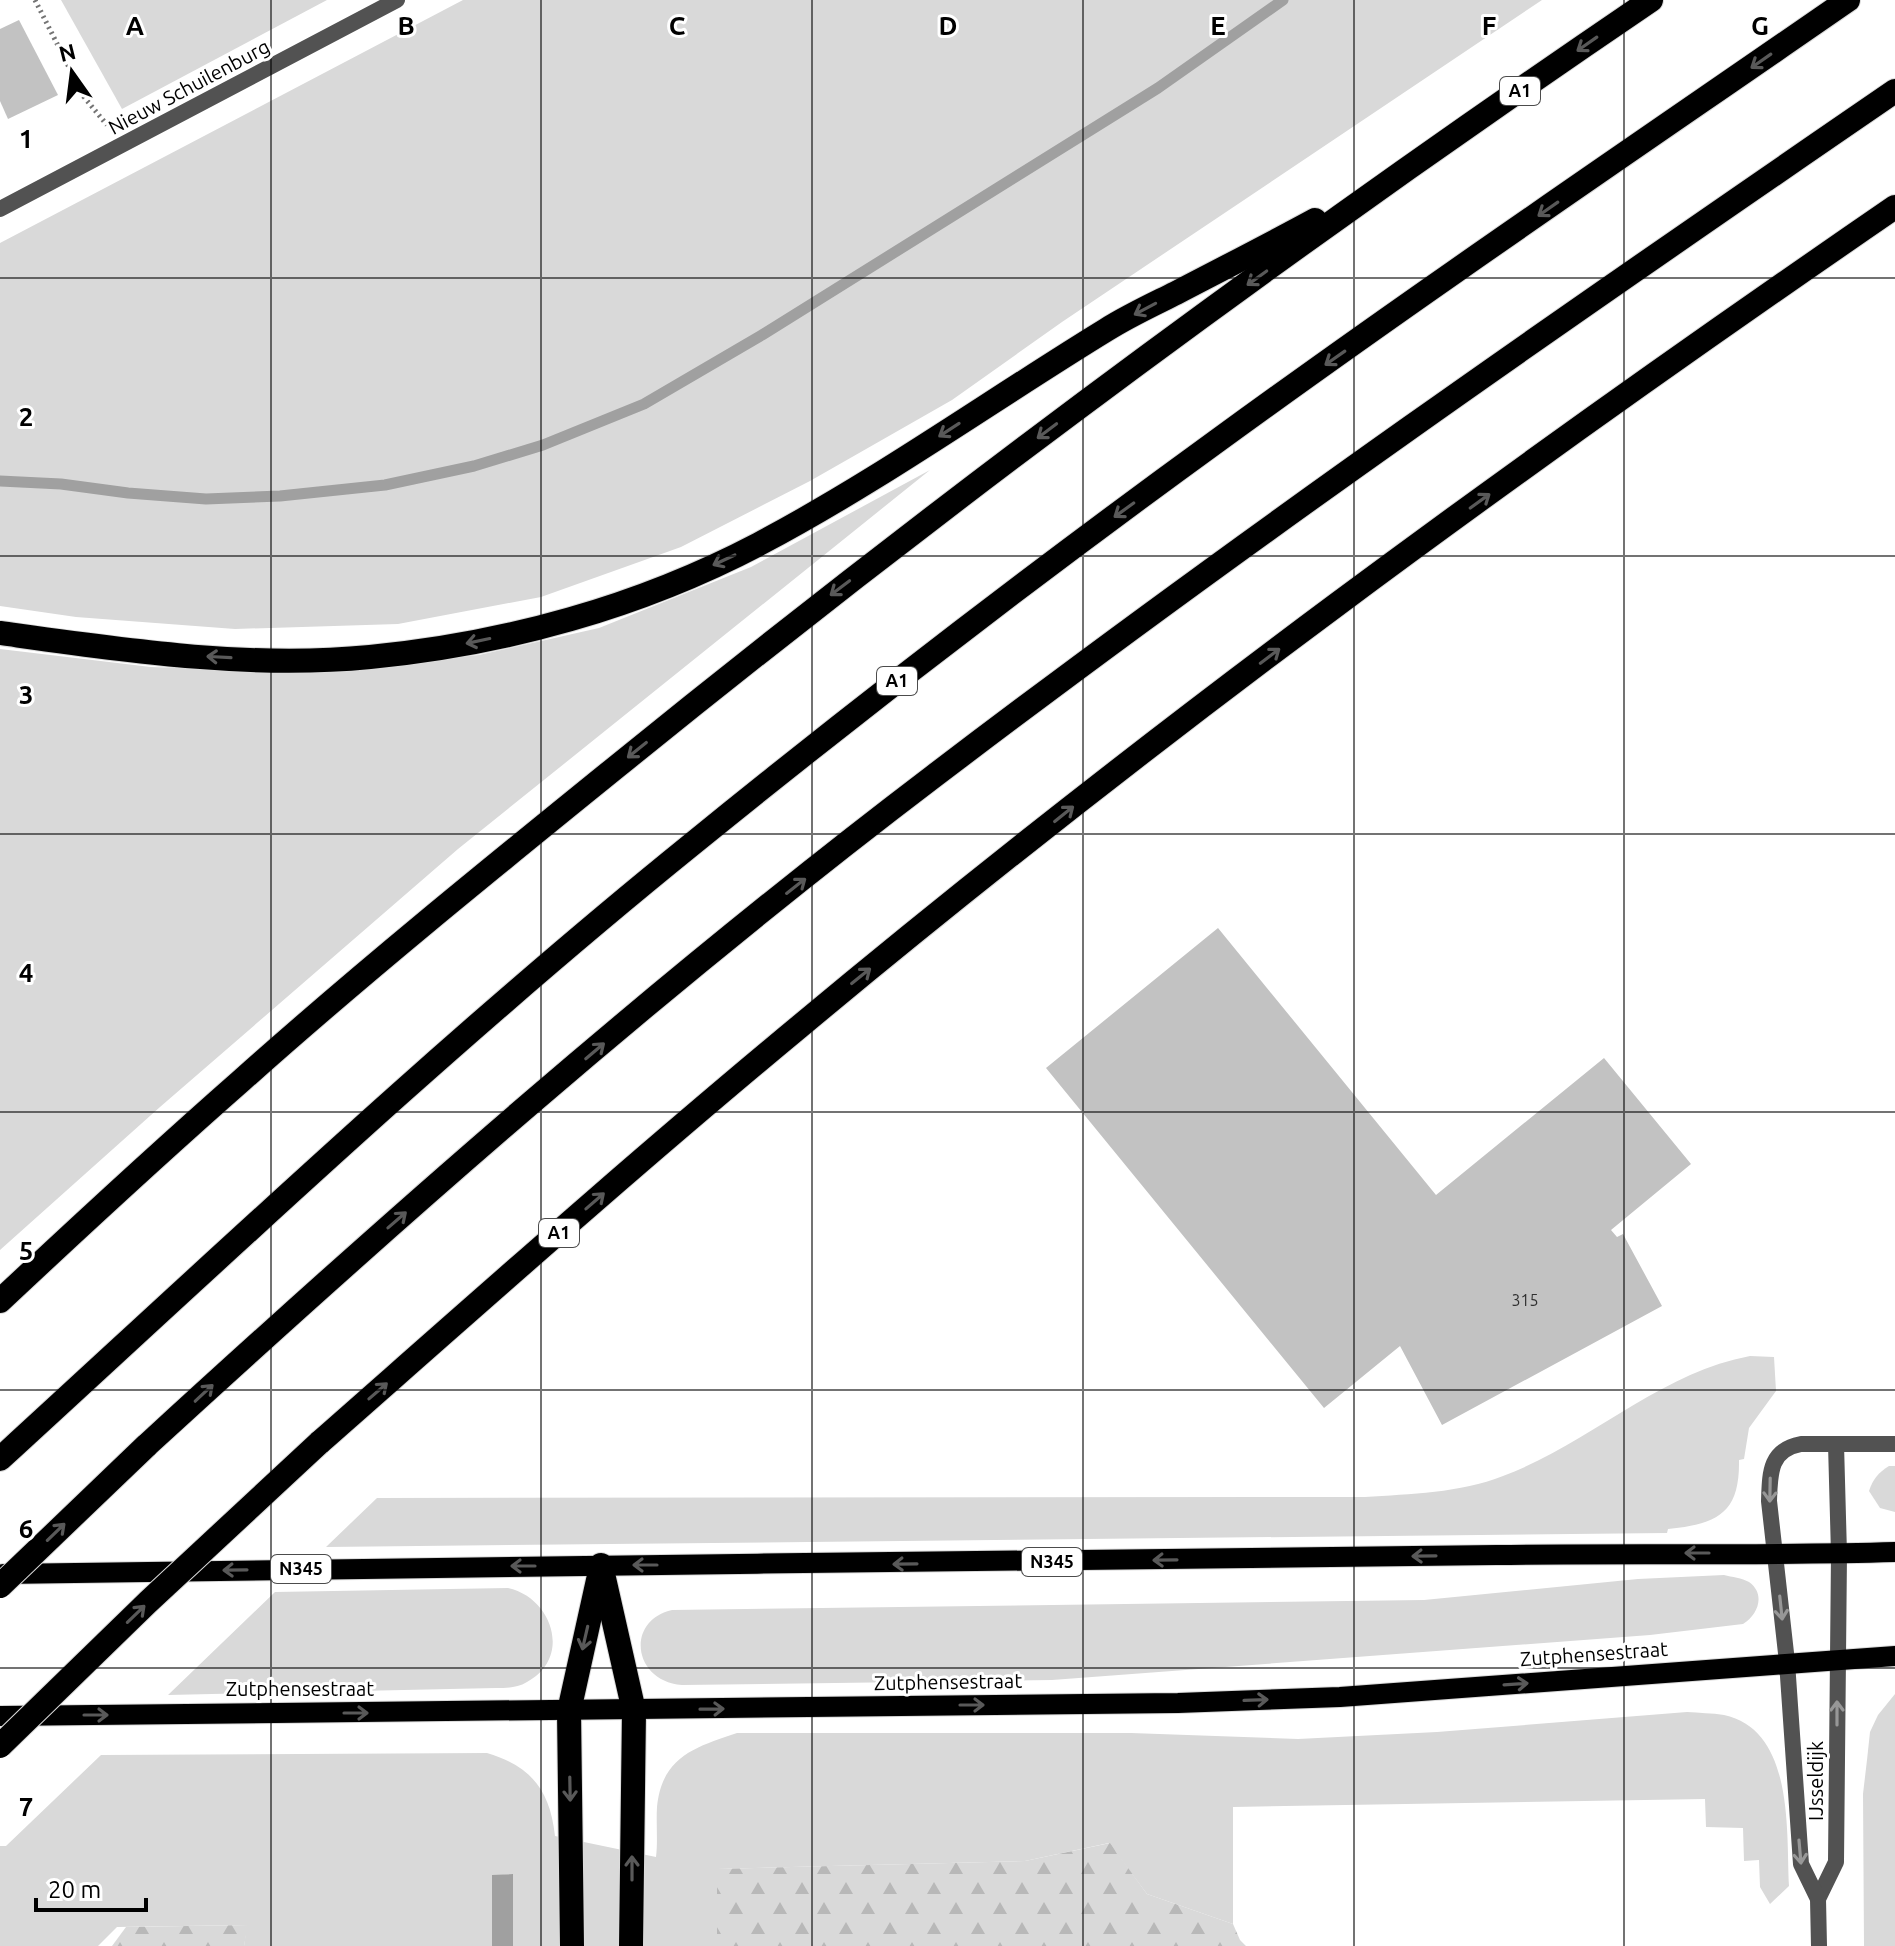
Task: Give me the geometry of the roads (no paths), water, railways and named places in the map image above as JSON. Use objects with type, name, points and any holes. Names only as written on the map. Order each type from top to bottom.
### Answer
[{"type":"highway","name":"A1","points":[[0,1301],[245,1077],[486,872],[783,631],[1061,421],[1388,182],[1651,0]]},
{"type":"highway","name":"A1","points":[[6,1453],[259,1221],[556,956],[934,653],[1220,439],[1848,0]]},
{"type":"highway","points":[[0,1586],[283,1320],[491,1138],[695,966],[931,778],[1292,510],[1567,315],[1895,91]]},
{"type":"highway","name":"A1","points":[[0,633],[169,654],[280,659],[367,657],[448,647],[586,614],[643,595],[757,545],[856,490],[1109,328],[1388,182]]},
{"type":"highway","name":"A1","points":[[0,1746],[148,1602],[319,1443],[801,1025],[1101,784],[1307,628],[1519,472],[1895,207]]},
{"type":"highway","points":[[572,1946],[569,1711],[601,1565]]},
{"type":"highway","points":[[601,1565],[634,1711],[631,1946]]},
{"type":"main road","name":"N345","points":[[0,1574],[1895,1552]]},
{"type":"main road","name":"Zutphensestraat","points":[[0,1716],[1178,1703],[1340,1697],[1895,1656]]},
{"type":"street","name":"Nieuw Schuilenburg","points":[[0,209],[397,0]]},
{"type":"street","points":[[1775,1553],[1769,1501],[1770,1475],[1778,1455],[1788,1446],[1801,1444],[1895,1444]]},
{"type":"street","points":[[1836,1444],[1839,1554]]},
{"type":"street","name":"IJsseldijk","points":[[1775,1553],[1787,1662],[1801,1864],[1818,1899],[1819,1946]]},
{"type":"street","name":"IJsseldijk","points":[[1818,1899],[1836,1862],[1839,1554]]},
{"type":"waterway","points":[[0,481],[206,499],[280,496],[385,485],[474,466],[543,445],[644,404],[762,335],[1158,88],[1283,0]]}]
